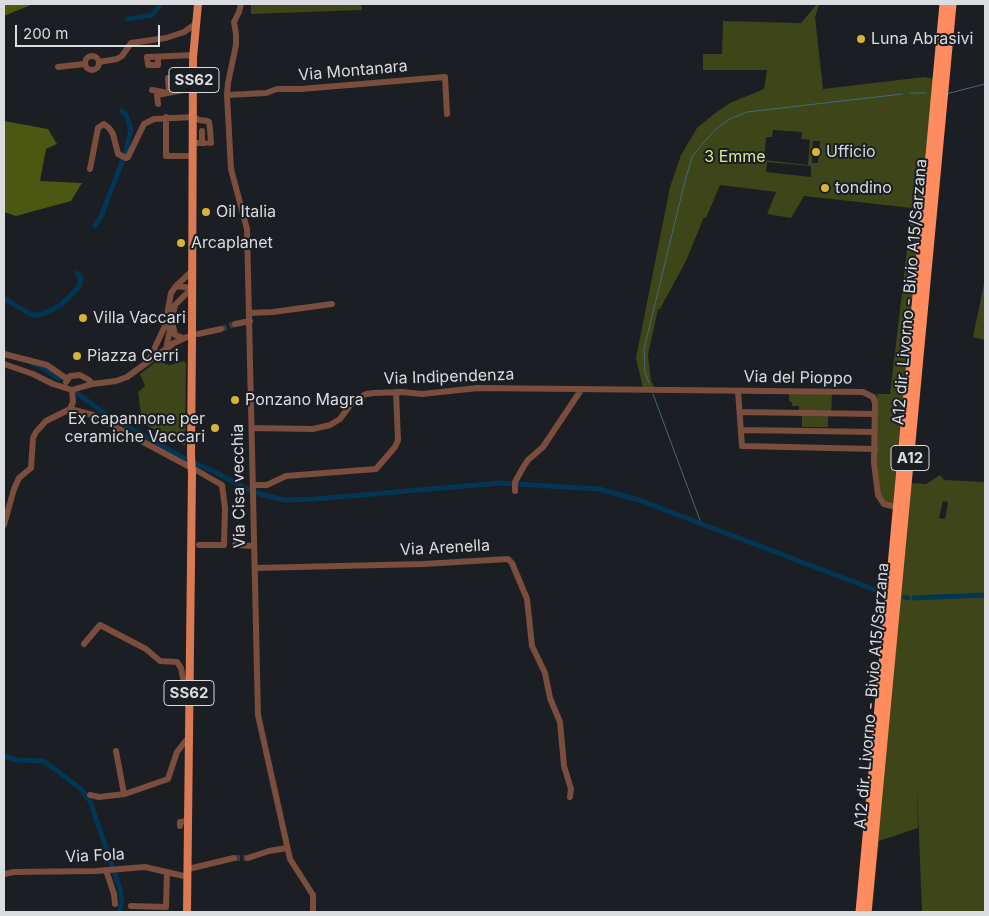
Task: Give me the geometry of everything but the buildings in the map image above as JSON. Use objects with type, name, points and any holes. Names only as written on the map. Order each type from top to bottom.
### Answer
[{"type":"highway","name":"A12","points":[[860,912],[944,4]]},
{"type":"highway","name":"A12 dir. Livorno - Bivio A15/Sarzana","points":[[867,912],[952,4]]},
{"type":"main road","name":"SS62","points":[[187,912],[188,873],[182,822],[188,738],[194,472],[191,454],[187,339],[192,327],[193,143],[205,124],[194,88],[194,55],[198,4]]},
{"type":"street","name":"Via Cisa vecchia","points":[[241,4],[234,22],[236,45],[227,95],[231,169],[248,229],[258,714],[287,848],[292,864],[313,895],[313,912]]},
{"type":"street","points":[[99,62],[117,59],[122,56],[131,43],[166,38],[184,32],[197,23]]},
{"type":"street","points":[[158,57],[194,55]]},
{"type":"street","points":[[84,64],[86,58],[90,56],[97,58],[99,62]]},
{"type":"street","points":[[84,64],[92,70],[98,66],[99,62]]},
{"type":"street","points":[[58,67],[84,64]]},
{"type":"street","name":"Via Montanara","points":[[227,95],[266,93],[277,89],[301,89],[444,77],[447,114]]},
{"type":"street","points":[[168,78],[168,92]]},
{"type":"street","points":[[158,104],[157,95],[194,88]]},
{"type":"street","points":[[152,90],[168,92]]},
{"type":"street","points":[[166,118],[166,156],[193,156]]},
{"type":"street","points":[[90,169],[98,128],[104,124],[113,134],[118,154],[123,157],[128,157],[144,124],[154,119],[166,118],[205,124],[211,143],[193,143]]},
{"type":"street","points":[[147,363],[165,326],[171,293],[192,271]]},
{"type":"street","points":[[166,349],[175,306],[192,288],[176,286]]},
{"type":"street","points":[[181,299],[192,304]]},
{"type":"street","points":[[249,313],[273,312],[332,304]]},
{"type":"street","points":[[171,320],[176,335],[187,339]]},
{"type":"street","points":[[235,324],[250,322]]},
{"type":"street","points":[[198,334],[221,329]]},
{"type":"street","points":[[4,364],[72,390],[92,384],[122,379],[166,349],[187,339]]},
{"type":"street","points":[[158,340],[166,349]]},
{"type":"street","points":[[4,354],[47,365],[67,380]]},
{"type":"street","points":[[64,388],[70,376],[80,375],[92,384]]},
{"type":"street","name":"Via Indipendenza","points":[[252,428],[322,427],[340,419],[351,404],[366,394],[396,392],[422,394],[478,388],[599,390]]},
{"type":"street","points":[[4,525],[19,478],[30,468],[33,438],[36,432],[46,421],[70,409],[73,402],[72,390]]},
{"type":"street","points":[[515,487],[528,460],[543,447],[581,390]]},
{"type":"street","name":"Via del Pioppo","points":[[599,390],[863,392],[869,394],[875,400],[874,463],[878,495],[884,504],[896,508]]},
{"type":"street","points":[[738,391],[742,446],[874,449]]},
{"type":"street","points":[[253,487],[267,485],[286,476],[376,469],[398,440],[396,392]]},
{"type":"street","points":[[70,409],[93,415],[188,466]]},
{"type":"street","points":[[740,412],[875,414]]},
{"type":"street","points":[[741,430],[875,432]]},
{"type":"street","points":[[194,472],[222,485],[225,508],[224,544],[199,545]]},
{"type":"street","points":[[235,545],[254,546]]},
{"type":"street","name":"Via Arenella","points":[[254,568],[423,564],[508,559],[512,563],[527,599],[532,646],[544,673],[550,698],[560,722],[564,766],[570,784],[570,797]]},
{"type":"street","points":[[84,644],[100,624],[146,649],[160,661],[177,662],[181,668],[184,683],[189,682]]},
{"type":"street","points":[[90,795],[99,797],[124,794],[168,779],[177,752],[188,738]]},
{"type":"street","points":[[116,751],[124,794]]},
{"type":"street","points":[[248,858],[269,851],[287,848]]},
{"type":"street","points":[[188,873],[234,858]]},
{"type":"street","name":"Via Fola","points":[[4,874],[14,872],[96,871],[145,867],[167,873],[188,873]]},
{"type":"street","points":[[110,869],[114,904]]},
{"type":"street","points":[[131,906],[166,907],[167,873]]},
{"type":"green space","points":[[4,4],[33,4],[4,16]]},
{"type":"green space","points":[[251,4],[361,4],[362,10],[251,14]]},
{"type":"green space","name":"3 Emme","points":[[817,4],[819,5],[815,17],[823,89],[924,77],[935,79],[896,507],[888,506],[878,495],[875,403],[877,394],[890,394],[912,208],[804,196],[791,218],[767,214],[776,192],[720,185],[706,218],[704,217],[686,261],[660,309],[658,309],[648,355],[651,381],[655,389],[643,389],[636,358],[670,187],[681,155],[697,128],[714,114],[730,103],[764,89],[767,70],[703,70],[703,54],[722,54],[723,21],[801,23]],"holes":[[[773,130],[802,132],[801,139],[810,140],[808,165],[764,160],[766,137],[772,137]],[[813,141],[820,141],[818,163],[812,163]],[[767,162],[811,166],[811,177],[766,172]]]},
{"type":"green space","points":[[4,121],[48,129],[57,144],[46,149],[40,181],[82,183],[71,201],[16,216],[4,212]]},
{"type":"green space","points":[[985,279],[985,340],[973,337]]},
{"type":"green space","points":[[157,361],[170,365],[184,361],[186,364],[185,446],[137,420],[141,414],[138,392],[145,386],[140,374]]},
{"type":"green space","points":[[789,392],[832,394],[831,415],[828,415],[828,427],[802,427],[802,415],[799,414],[799,406],[792,406]]},
{"type":"green space","points":[[940,475],[944,480],[985,482],[985,912],[922,912],[917,785],[918,828],[879,841],[872,912],[868,912],[909,483],[926,484]],"holes":[[[943,501],[948,502],[945,519],[939,518]]]},
{"type":"waterway","points":[[128,19],[152,15],[161,4]]},
{"type":"waterway","points":[[946,94],[985,84]]},
{"type":"waterway","points":[[910,93],[926,93]]},
{"type":"waterway","points":[[649,383],[645,373],[644,349],[692,157],[704,142],[718,127],[730,119],[747,112],[902,94]]},
{"type":"waterway","points":[[95,225],[101,217],[126,151],[131,129],[126,115],[122,111]]},
{"type":"waterway","points":[[4,298],[28,313],[33,315],[43,314],[61,305],[79,287],[81,278],[77,273]]},
{"type":"waterway","points":[[33,364],[45,369],[59,379]]},
{"type":"waterway","points":[[77,393],[105,414],[186,459],[247,489],[284,500],[500,483],[599,489],[639,500],[883,593]]},
{"type":"waterway","points":[[653,394],[701,523]]},
{"type":"waterway","points":[[914,598],[985,595]]},
{"type":"waterway","points":[[4,756],[17,760],[44,761],[81,789],[90,801],[120,889],[122,901],[119,912]]},
{"type":"tunnel","points":[[221,329],[235,324]]},
{"type":"tunnel","points":[[234,858],[248,858]]},
{"type":"place","name":"Luna Abrasivi","points":[[861,39]]},
{"type":"place","name":"Ufficio","points":[[816,152]]},
{"type":"place","name":"tondino","points":[[825,188]]},
{"type":"place","name":"Oil Italia","points":[[206,212]]},
{"type":"place","name":"Arcaplanet","points":[[181,243]]},
{"type":"place","name":"Villa Vaccari","points":[[83,318]]},
{"type":"place","name":"Piazza Cerri","points":[[77,356]]},
{"type":"place","name":"Ponzano Magra","points":[[235,400]]},
{"type":"place","name":"Ex capannone per ceramiche Vaccari","points":[[215,428]]}]
